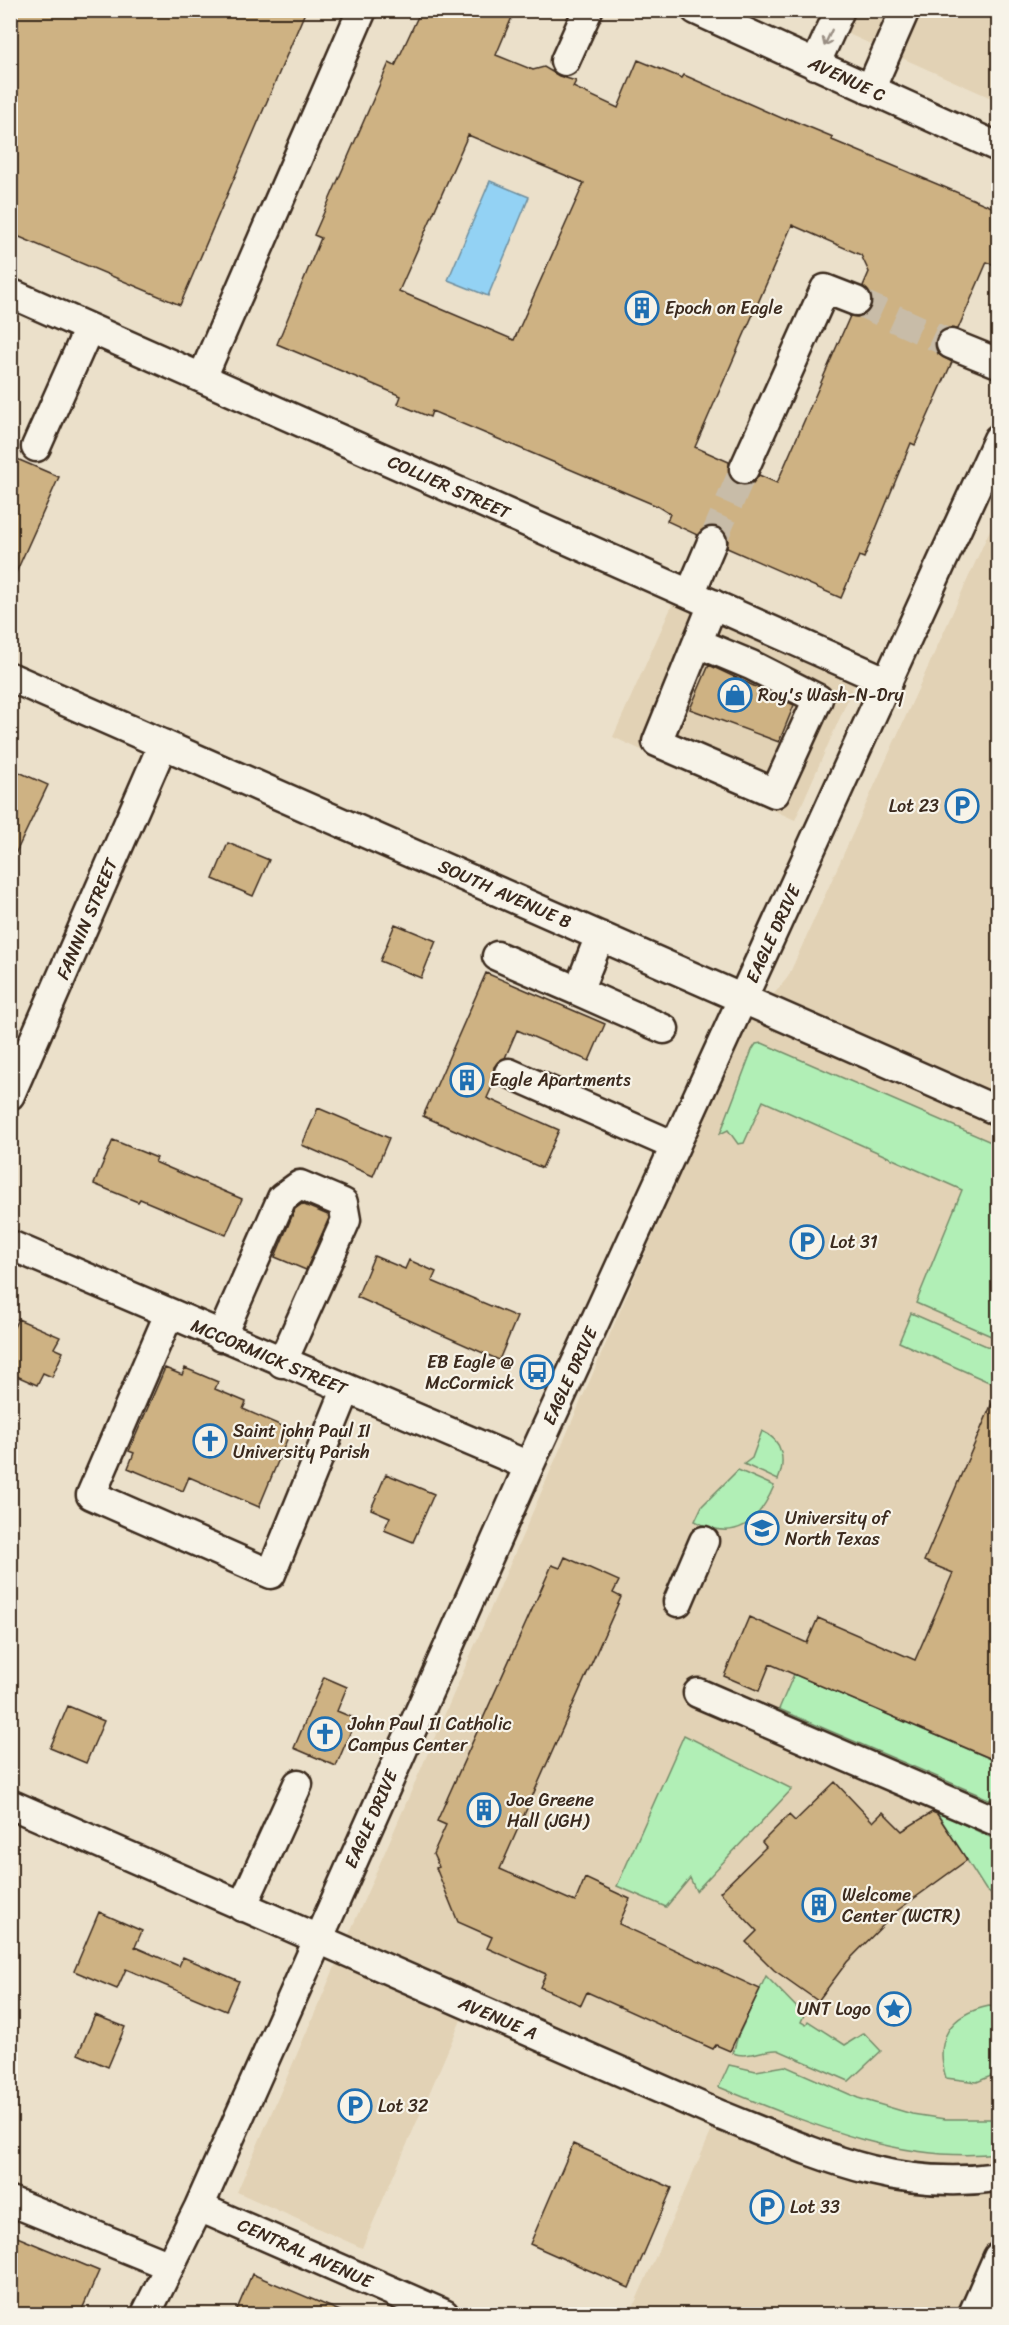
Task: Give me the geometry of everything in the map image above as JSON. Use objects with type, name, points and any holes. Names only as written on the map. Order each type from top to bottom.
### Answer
[{"type":"street","points":[[202,378],[362,10]]},
{"type":"street","points":[[565,61],[588,10]]},
{"type":"street","name":"AVENUE C","points":[[696,10],[999,147]]},
{"type":"street","points":[[815,65],[840,10]]},
{"type":"street","points":[[870,90],[905,10]]},
{"type":"street","points":[[744,469],[825,289],[856,302]]},
{"type":"street","name":"COLLIER STREET","points":[[10,293],[888,682]]},
{"type":"street","points":[[36,447],[89,328]]},
{"type":"street","points":[[951,344],[999,363]]},
{"type":"street","name":"EAGLE DRIVE","points":[[146,2314],[199,2207],[529,1466],[999,439]]},
{"type":"street","points":[[698,643],[751,665],[818,699],[775,793],[657,742],[698,643],[702,599],[712,542]]},
{"type":"street","name":"SOUTH AVENUE B","points":[[10,677],[999,1111]]},
{"type":"street","name":"FANNIN STREET","points":[[10,1095],[163,744]]},
{"type":"street","points":[[578,991],[600,936]]},
{"type":"street","points":[[497,956],[663,1029]]},
{"type":"street","points":[[509,1073],[675,1146]]},
{"type":"street","points":[[221,1337],[282,1198],[300,1185],[343,1203],[346,1220],[282,1363]]},
{"type":"street","name":"MCCORMICK STREET","points":[[10,1245],[282,1363],[529,1466]]},
{"type":"street","points":[[169,1314],[91,1495],[271,1574],[346,1390]]},
{"type":"street","points":[[678,1602],[704,1541]]},
{"type":"street","points":[[698,1693],[999,1822]]},
{"type":"street","points":[[242,1906],[297,1784]]},
{"type":"street","name":"AVENUE A","points":[[10,1804],[720,2115],[832,2159],[868,2170],[912,2178],[960,2182],[999,2177]]},
{"type":"street","points":[[10,2201],[170,2266]]},
{"type":"street","name":"CENTRAL AVENUE","points":[[199,2207],[444,2314]]},
{"type":"street","points":[[974,2314],[999,2257]]},
{"type":"shaded area","points":[[797,11],[998,11],[998,101]]},
{"type":"shaded area","name":"University of North Texas","points":[[998,512],[998,2314],[630,2314],[712,2130],[461,2020],[362,2248],[237,2192],[740,1035],[788,977]]},
{"type":"shaded area","points":[[674,601],[856,681],[795,820],[613,737]]},
{"type":"green space","points":[[762,1043],[998,1145],[998,1339],[916,1303],[962,1190],[763,1101],[744,1143],[738,1144],[728,1130],[720,1134],[752,1050],[756,1044]]},
{"type":"green space","points":[[911,1313],[998,1351],[998,1386],[899,1342]]},
{"type":"green space","points":[[762,1431],[774,1440],[781,1452],[782,1466],[778,1480],[744,1464],[752,1458]]},
{"type":"green space","points":[[738,1470],[774,1486],[761,1510],[744,1526],[733,1529],[722,1530],[695,1521],[702,1506]]},
{"type":"green space","points":[[794,1674],[998,1762],[998,1803],[779,1709]]},
{"type":"green space","points":[[684,1735],[792,1789],[696,1891],[690,1878],[666,1907],[617,1886]]},
{"type":"green space","points":[[935,1810],[998,1841],[998,1900],[986,1890]]},
{"type":"green space","points":[[766,1976],[804,2015],[801,2022],[806,2025],[808,2021],[845,2045],[864,2033],[881,2051],[849,2081],[778,2050],[744,2055],[733,2053],[738,2036]]},
{"type":"green space","points":[[989,2006],[998,2008],[998,2073],[977,2082],[946,2078],[942,2051],[948,2030],[964,2015]]},
{"type":"green space","points":[[729,2065],[756,2071],[785,2066],[858,2098],[912,2114],[945,2119],[998,2119],[998,2153],[962,2155],[926,2152],[856,2138],[821,2127],[719,2087]]},
{"type":"water","points":[[490,181],[529,197],[488,296],[448,280]]},
{"type":"building","points":[[10,10],[306,10],[180,305],[10,233]]},
{"type":"building","name":"Epoch on Eagle","points":[[421,10],[515,10],[496,55],[533,70],[544,67],[559,76],[576,81],[573,87],[618,108],[638,60],[682,78],[684,75],[999,210],[999,267],[987,262],[958,329],[948,328],[936,337],[935,346],[938,354],[952,362],[915,445],[911,443],[864,558],[859,556],[841,598],[727,548],[728,539],[719,527],[709,526],[697,535],[667,521],[670,514],[657,506],[432,411],[430,417],[398,404],[401,396],[277,344],[321,238],[314,235],[389,63],[395,66]],"holes":[[[468,135],[584,183],[514,340],[399,291]],[[792,225],[861,255],[869,272],[863,286],[872,298],[872,306],[866,314],[858,317],[850,316],[777,483],[759,475],[753,483],[738,484],[730,478],[729,462],[695,447]]]},
{"type":"building","points":[[10,456],[59,477],[10,586]]},
{"type":"building","name":"Roy's Wash-N-Dry","points":[[709,665],[794,705],[779,742],[690,709]]},
{"type":"building","points":[[10,768],[48,785],[10,865]]},
{"type":"building","points":[[228,843],[269,860],[253,896],[213,879]]},
{"type":"building","points":[[395,924],[436,941],[421,978],[380,961]]},
{"type":"building","name":"Eagle Apartments","points":[[486,973],[605,1024],[589,1061],[517,1030],[505,1058],[494,1067],[495,1080],[487,1098],[559,1130],[542,1168],[423,1116]]},
{"type":"building","points":[[318,1108],[389,1138],[373,1176],[302,1145]]},
{"type":"building","points":[[113,1140],[157,1158],[155,1162],[242,1199],[226,1235],[140,1199],[138,1202],[94,1184]]},
{"type":"building","points":[[302,1204],[328,1215],[329,1218],[306,1270],[275,1257],[295,1209]]},
{"type":"building","points":[[374,1256],[405,1269],[409,1260],[436,1272],[432,1281],[517,1317],[499,1360],[357,1297]]},
{"type":"building","points":[[18,1319],[60,1337],[54,1348],[63,1352],[52,1377],[43,1373],[37,1385],[10,1373],[10,1335]]},
{"type":"building","name":"Saint john Paul II University Parish","points":[[165,1368],[182,1375],[185,1368],[218,1382],[215,1389],[246,1402],[243,1409],[291,1430],[259,1507],[189,1477],[183,1491],[128,1468],[134,1453],[129,1451]]},
{"type":"building","points":[[999,1387],[999,1762],[770,1664],[759,1691],[724,1676],[749,1617],[807,1643],[818,1618],[915,1660],[953,1573],[924,1561]]},
{"type":"building","points":[[386,1474],[434,1494],[413,1542],[384,1530],[390,1517],[371,1509]]},
{"type":"building","name":"Joe Greene Hall (JGH)","points":[[565,1557],[619,1581],[613,1593],[621,1597],[500,1869],[575,1902],[585,1878],[630,1899],[619,1924],[760,1989],[730,2051],[716,2045],[713,2049],[587,1992],[581,2005],[540,1987],[546,1974],[487,1948],[492,1937],[458,1922],[436,1868],[439,1867],[433,1854],[446,1825],[437,1821],[552,1565],[560,1568]]},
{"type":"building","name":"John Paul II Catholic Campus Center","points":[[324,1677],[347,1687],[337,1711],[356,1719],[336,1766],[294,1748]]},
{"type":"building","points":[[68,1706],[104,1721],[86,1763],[50,1748]]},
{"type":"building","name":"Welcome Center (WCTR)","points":[[835,1782],[873,1822],[883,1812],[902,1831],[932,1812],[937,1814],[967,1860],[898,1910],[847,1962],[818,2001],[774,1970],[746,1942],[757,1931],[720,1892],[766,1847],[762,1842],[789,1815],[795,1821]]},
{"type":"building","points":[[99,1912],[142,1931],[135,1947],[179,1966],[183,1957],[239,1981],[226,2011],[126,1969],[117,1989],[74,1971]]},
{"type":"building","points":[[95,2015],[125,2027],[108,2067],[78,2054]]},
{"type":"building","points":[[573,2144],[672,2188],[629,2288],[530,2244]]},
{"type":"building","points":[[10,2234],[99,2271],[80,2314],[23,2314],[10,2309]]},
{"type":"building","points":[[252,2274],[347,2314],[235,2314]]},
{"type":"tunnel","points":[[856,301],[951,344]]},
{"type":"tunnel","points":[[712,542],[744,469]]},
{"type":"place","name":"Epoch on Eagle","points":[[642,308]]},
{"type":"place","name":"Roy's Wash-N-Dry","points":[[735,695]]},
{"type":"place","name":"Lot 23","points":[[962,806]]},
{"type":"place","name":"Eagle Apartments","points":[[467,1080]]},
{"type":"place","name":"Lot 31","points":[[807,1242]]},
{"type":"place","name":"EB Eagle @ McCormick","points":[[537,1372]]},
{"type":"place","name":"Saint john Paul II University Parish","points":[[210,1441]]},
{"type":"place","name":"University of North Texas","points":[[762,1528]]},
{"type":"place","name":"John Paul II Catholic Campus Center","points":[[325,1734]]},
{"type":"place","name":"Joe Greene Hall (JGH)","points":[[484,1810]]},
{"type":"place","name":"Welcome Center (WCTR)","points":[[819,1905]]},
{"type":"place","name":"UNT Logo","points":[[894,2009]]},
{"type":"place","name":"Lot 32","points":[[355,2106]]},
{"type":"place","name":"Lot 33","points":[[767,2207]]}]
